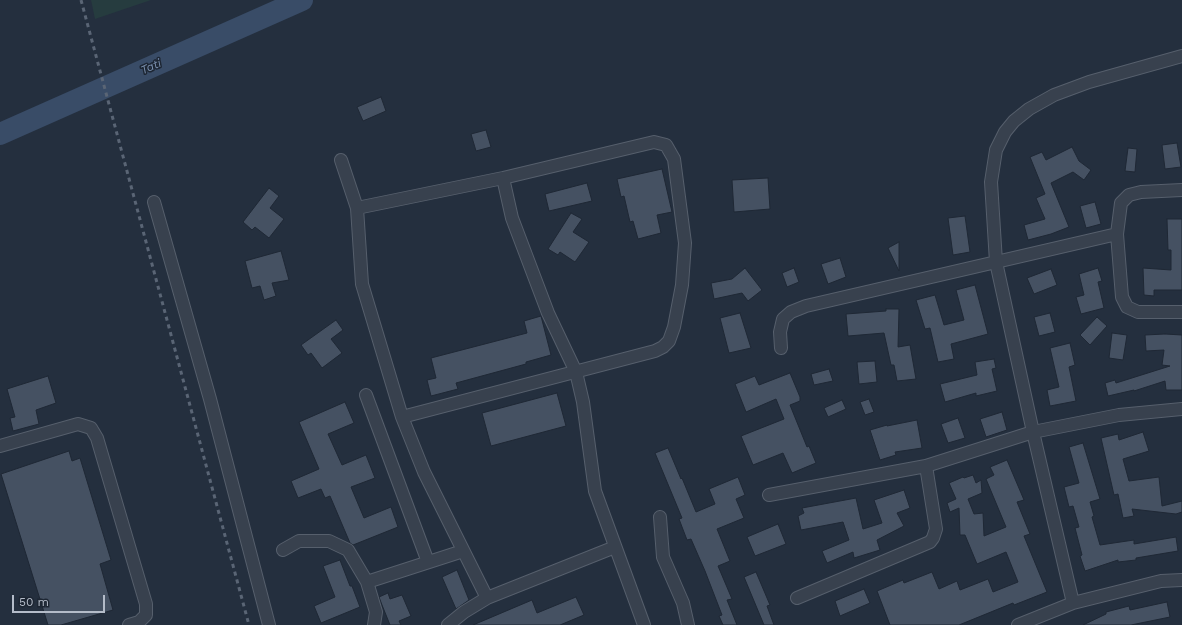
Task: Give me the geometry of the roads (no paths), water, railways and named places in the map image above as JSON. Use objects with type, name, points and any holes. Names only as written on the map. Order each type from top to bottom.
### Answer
[{"type":"street","points":[[1073,603],[1033,432],[996,262],[991,182],[996,150],[1005,132],[1014,120],[1029,109],[1054,95],[1089,82],[1182,56]]},
{"type":"street","points":[[357,208],[503,178],[654,142],[666,145],[674,159],[685,243],[682,285],[674,327],[669,341],[663,347],[655,351],[402,417]]},
{"type":"street","points":[[341,160],[357,208],[362,284],[402,417],[424,472],[487,598]]},
{"type":"street","points":[[503,178],[512,218],[548,313],[576,372],[583,402],[595,491],[644,625]]},
{"type":"street","points":[[1182,190],[1141,192],[1129,195],[1121,203],[1117,234],[1122,296],[1127,307],[1138,312],[1182,312]]},
{"type":"street","points":[[154,202],[210,399],[269,625]]},
{"type":"street","points":[[781,348],[780,332],[783,320],[791,312],[806,306],[1117,234]]},
{"type":"street","points":[[366,395],[428,562]]},
{"type":"street","points":[[769,495],[926,466],[1033,432],[1119,415],[1182,409]]},
{"type":"street","points":[[0,446],[78,424],[91,428],[97,438],[146,604],[146,615],[139,622],[129,625]]},
{"type":"street","points":[[798,598],[930,542],[936,529],[926,466]]},
{"type":"street","points":[[660,517],[663,558],[683,603],[688,625]]},
{"type":"street","points":[[284,550],[299,541],[329,541],[348,550],[367,582],[376,612],[376,622],[374,625]]},
{"type":"street","points":[[448,625],[464,612],[487,598],[616,547]]},
{"type":"street","points":[[367,582],[463,551]]},
{"type":"street","points":[[1018,625],[1073,603],[1162,582],[1182,580]]},
{"type":"waterway","name":"Tati","points":[[0,134],[302,0]]},
{"type":"railway","points":[[81,0],[249,625]]}]
